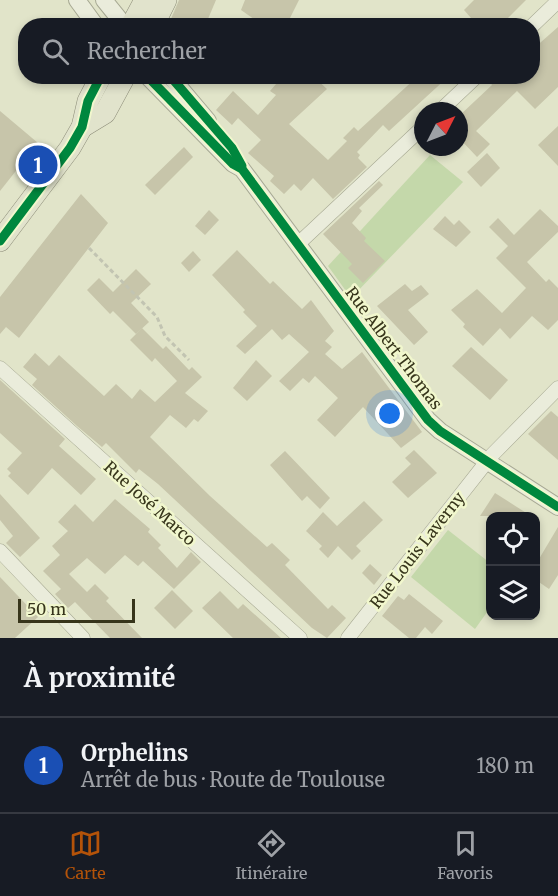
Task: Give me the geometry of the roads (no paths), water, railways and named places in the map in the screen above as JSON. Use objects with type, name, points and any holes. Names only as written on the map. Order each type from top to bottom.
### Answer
[{"type":"main road","points":[[135,18],[145,0]]},
{"type":"main road","points":[[157,18],[166,0]]},
{"type":"main road","points":[[0,241],[58,166],[82,127],[88,101],[97,84]]},
{"type":"main road","points":[[82,127],[105,113],[121,84]]},
{"type":"street","points":[[77,0],[90,18]]},
{"type":"street","points":[[104,0],[118,18]]},
{"type":"street","points":[[540,18],[558,1]]},
{"type":"street","name":"Rue Albert Thomas","points":[[155,84],[233,164],[242,169],[428,420],[440,431],[558,507]]},
{"type":"street","name":"Rue Albert Thomas","points":[[177,84],[240,158],[242,169]]},
{"type":"street","points":[[450,102],[469,84]]},
{"type":"street","points":[[298,244],[414,135]]},
{"type":"street","name":"Rue José Marco","points":[[0,368],[300,638]]},
{"type":"street","name":"Rue Louis Laverny","points":[[348,638],[486,461],[558,387]]},
{"type":"street","points":[[0,551],[83,638]]},
{"type":"place","name":"Orphelins","points":[[38,165]]}]
